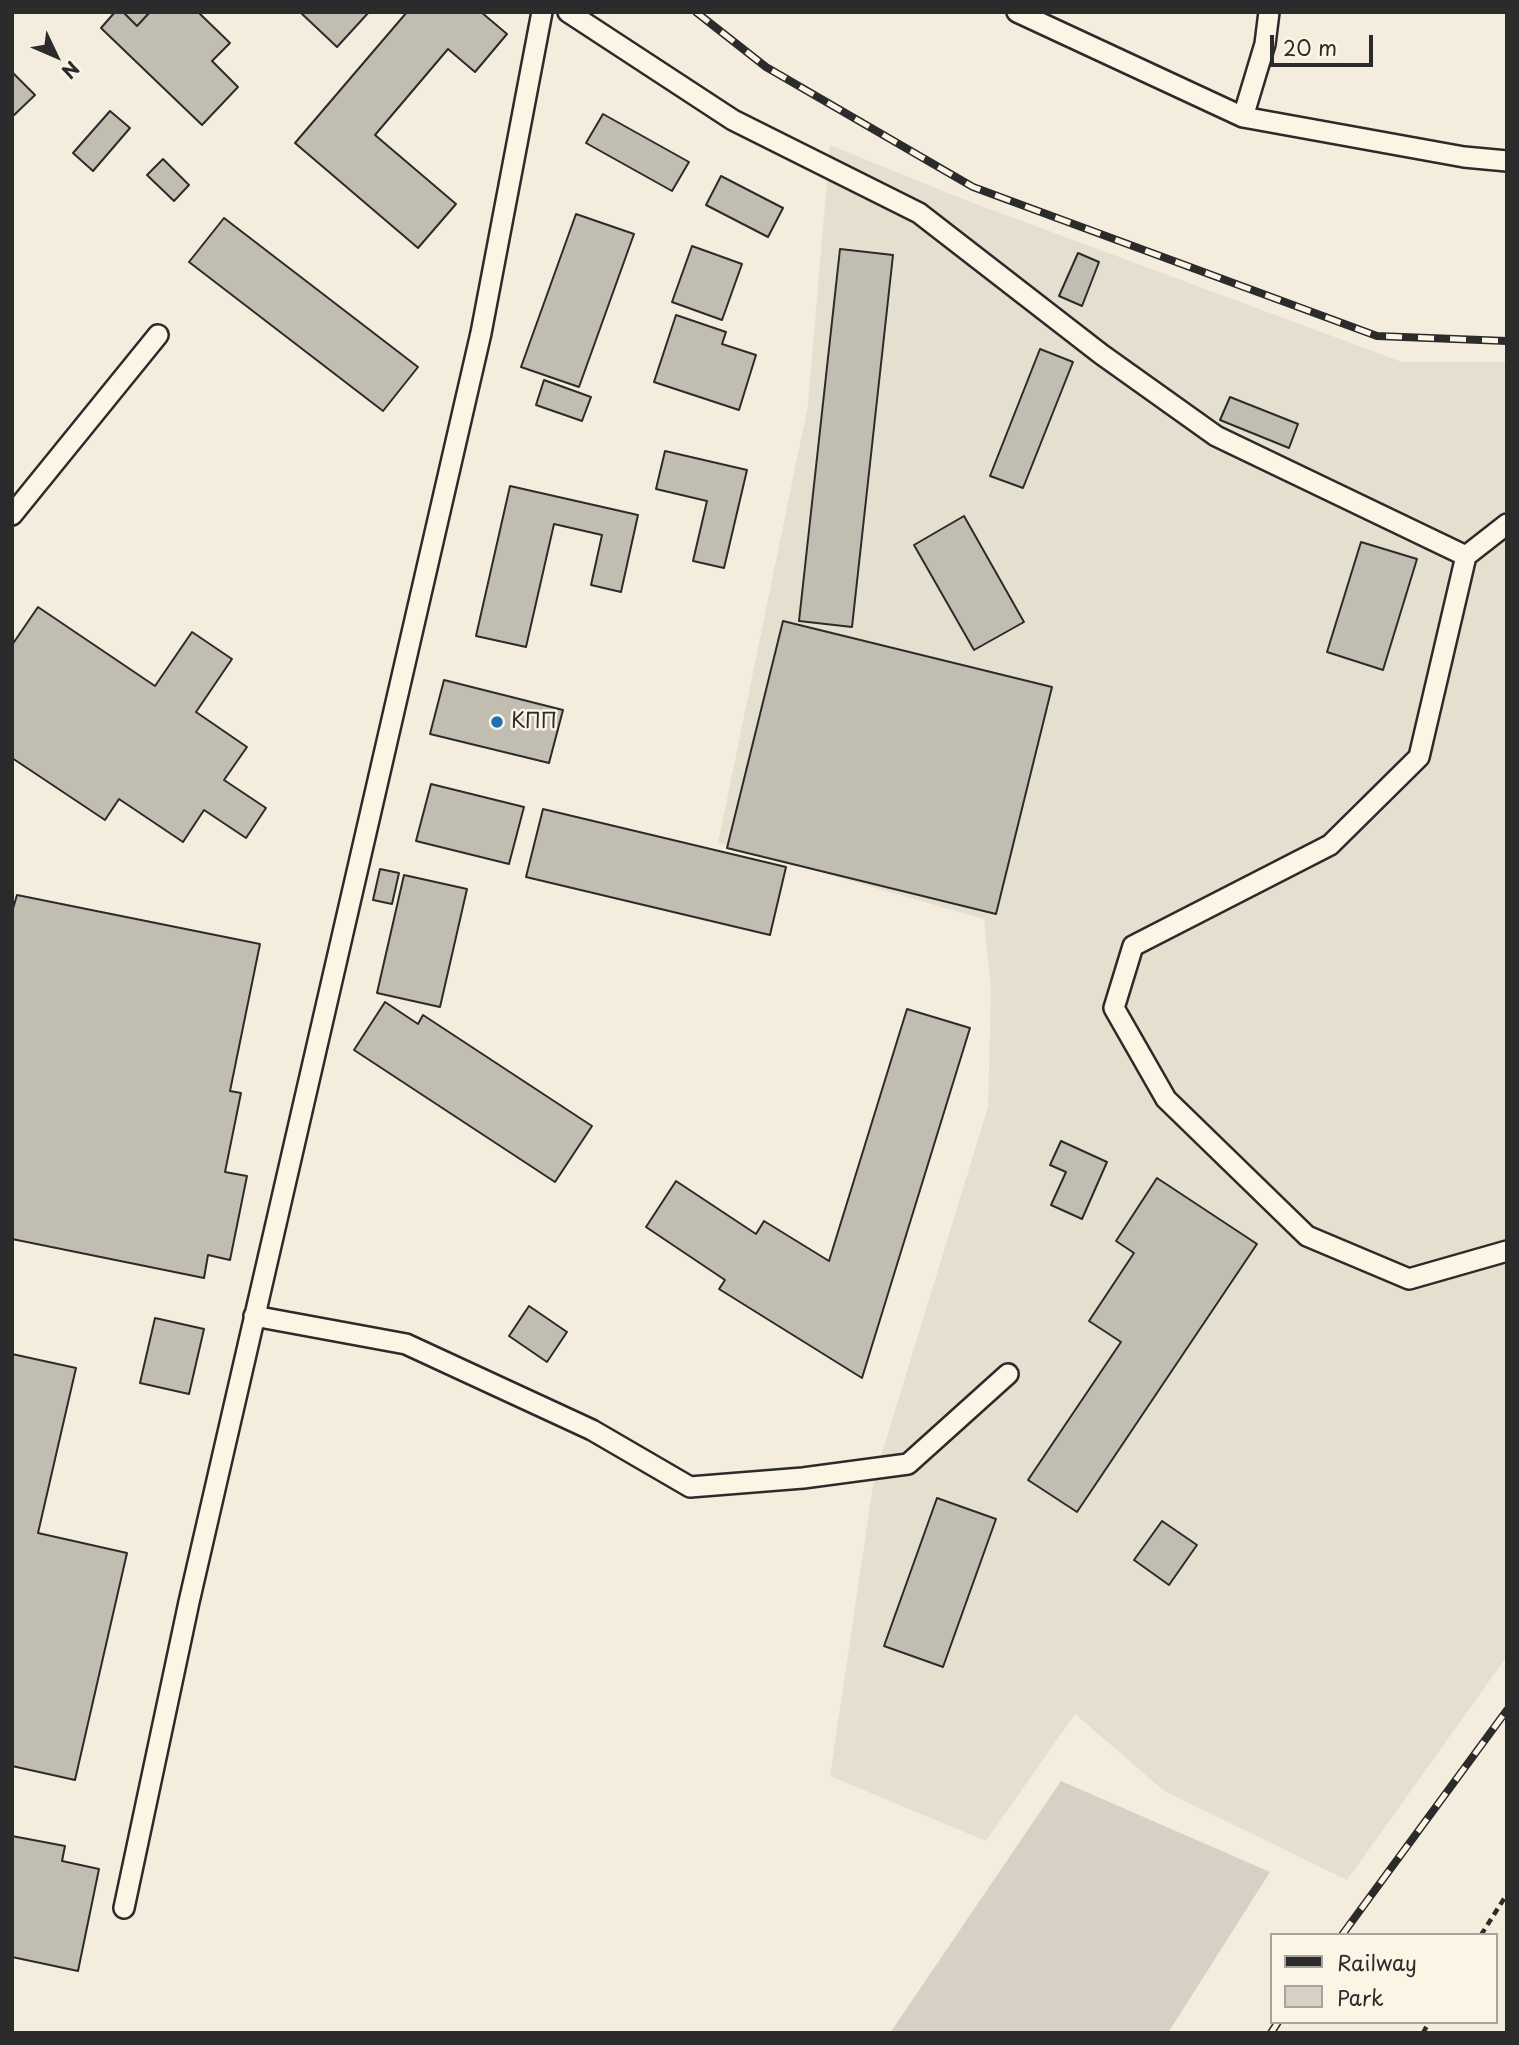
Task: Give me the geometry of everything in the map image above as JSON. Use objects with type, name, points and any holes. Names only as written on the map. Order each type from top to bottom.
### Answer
[{"type":"lane","points":[[124,1908],[186,1615],[481,333],[542,12]]},
{"type":"lane","points":[[568,12],[733,120],[919,212],[1101,354],[1216,436],[1466,556]]},
{"type":"lane","points":[[1017,12],[1243,117],[1464,157],[1507,161]]},
{"type":"lane","points":[[1243,117],[1265,44],[1269,12]]},
{"type":"lane","points":[[12,515],[158,335]]},
{"type":"lane","points":[[1507,524],[1466,556],[1419,757],[1330,845],[1133,947],[1114,1007],[1166,1099],[1307,1236],[1409,1279],[1507,1251]]},
{"type":"lane","points":[[254,1316],[406,1344],[592,1430],[690,1487],[803,1479],[908,1464],[1008,1374]]},
{"type":"path","points":[[1482,1933],[1507,1894]]},
{"type":"shaded area","points":[[830,145],[960,198],[1402,362],[1507,362],[1507,1656],[1347,1880],[1164,1791],[1075,1714],[986,1841],[830,1776],[874,1479],[988,1107],[991,990],[984,919],[718,843],[808,405]]},
{"type":"green space","points":[[1061,1781],[1270,1872],[1168,2033],[890,2033]]},
{"type":"building","points":[[115,12],[123,12],[137,26],[150,12],[198,12],[230,43],[212,61],[238,87],[202,125],[101,28]]},
{"type":"building","points":[[123,12],[150,12],[137,26]]},
{"type":"building","points":[[300,12],[369,12],[337,47]]},
{"type":"building","points":[[407,12],[481,12],[507,34],[475,72],[448,49],[375,135],[456,204],[418,248],[295,143]]},
{"type":"building","points":[[12,72],[35,95],[12,117]]},
{"type":"building","points":[[110,111],[130,128],[93,171],[73,153]]},
{"type":"building","points":[[603,114],[689,162],[672,191],[586,143]]},
{"type":"building","points":[[163,159],[189,185],[174,201],[147,175]]},
{"type":"building","points":[[721,176],[783,208],[768,237],[706,205]]},
{"type":"building","points":[[576,214],[634,234],[579,387],[521,367]]},
{"type":"building","points":[[224,218],[418,367],[383,411],[189,262]]},
{"type":"building","points":[[692,246],[742,264],[722,320],[672,302]]},
{"type":"building","points":[[840,249],[893,255],[852,627],[799,621]]},
{"type":"building","points":[[1078,253],[1099,262],[1082,306],[1059,296]]},
{"type":"building","points":[[676,315],[726,332],[722,344],[756,355],[739,410],[654,382]]},
{"type":"building","points":[[1040,349],[1073,362],[1023,488],[990,476]]},
{"type":"building","points":[[544,380],[591,397],[582,421],[536,405]]},
{"type":"building","points":[[1230,397],[1298,424],[1289,448],[1220,420]]},
{"type":"building","points":[[665,451],[747,470],[724,568],[693,561],[707,501],[656,489]]},
{"type":"building","points":[[510,486],[638,515],[621,592],[591,585],[602,535],[554,524],[526,647],[476,636]]},
{"type":"building","points":[[964,516],[1024,622],[974,650],[914,545]]},
{"type":"building","points":[[1361,542],[1417,559],[1383,670],[1327,652]]},
{"type":"building","points":[[38,607],[155,686],[192,632],[232,659],[196,712],[247,747],[224,780],[266,808],[246,838],[204,810],[183,842],[119,799],[105,820],[12,758],[12,645]]},
{"type":"building","points":[[783,621],[1052,687],[996,914],[727,848]]},
{"type":"building","name":"КПП","points":[[444,680],[563,710],[549,763],[430,734]]},
{"type":"building","points":[[431,784],[524,807],[509,864],[416,841]]},
{"type":"building","points":[[543,809],[786,867],[770,935],[526,877]]},
{"type":"building","points":[[380,869],[399,873],[392,904],[373,900]]},
{"type":"building","points":[[404,875],[467,889],[440,1007],[377,993]]},
{"type":"building","points":[[17,895],[260,944],[230,1091],[241,1093],[225,1172],[247,1176],[230,1260],[208,1255],[204,1278],[12,1239],[12,912]]},
{"type":"building","points":[[385,1002],[418,1024],[423,1015],[592,1126],[555,1182],[354,1050]]},
{"type":"building","points":[[907,1009],[970,1028],[862,1378],[719,1289],[725,1280],[646,1227],[676,1181],[756,1234],[764,1221],[829,1261]]},
{"type":"building","points":[[1061,1141],[1107,1162],[1082,1219],[1051,1205],[1066,1172],[1050,1165]]},
{"type":"building","points":[[1157,1178],[1257,1244],[1077,1512],[1028,1480],[1121,1342],[1089,1321],[1134,1253],[1116,1241]]},
{"type":"building","points":[[529,1306],[567,1332],[547,1362],[509,1336]]},
{"type":"building","points":[[155,1318],[204,1329],[189,1394],[140,1383]]},
{"type":"building","points":[[12,1354],[76,1368],[38,1533],[127,1553],[75,1780],[12,1766]]},
{"type":"building","points":[[937,1498],[996,1519],[943,1667],[884,1646]]},
{"type":"building","points":[[1162,1521],[1197,1545],[1169,1585],[1134,1560]]},
{"type":"building","points":[[12,1836],[65,1846],[62,1861],[99,1869],[78,1971],[12,1957]]},
{"type":"railway","points":[[696,12],[766,67],[973,187],[1377,336],[1507,341]]},
{"type":"railway","points":[[1343,1933],[1507,1710]]},
{"type":"railway","points":[[1271,2033],[1277,2024]]},
{"type":"place","name":"КПП","points":[[497,722]]}]
